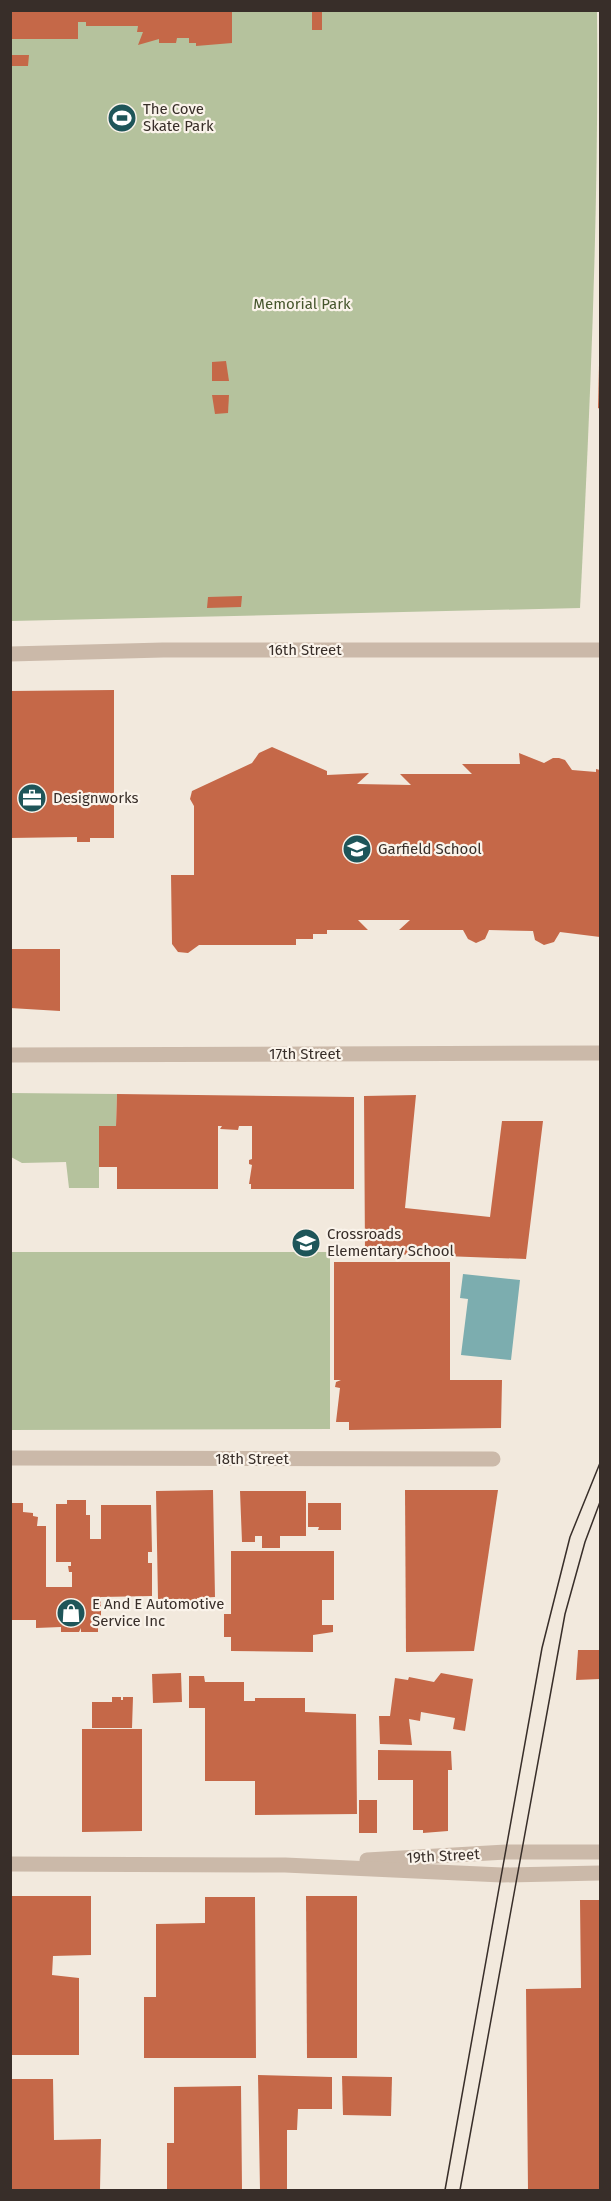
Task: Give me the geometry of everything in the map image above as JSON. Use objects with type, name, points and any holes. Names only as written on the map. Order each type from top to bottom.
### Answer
[{"type":"street","name":"16th Street","points":[[10,654],[163,650],[600,650]]},
{"type":"street","name":"17th Street","points":[[10,1055],[600,1053]]},
{"type":"street","name":"18th Street","points":[[10,1458],[493,1459]]},
{"type":"street","name":"19th Street","points":[[285,1865],[506,1852],[600,1852]]},
{"type":"street","name":"19th Street","points":[[10,1864],[285,1865],[502,1875],[600,1873]]},
{"type":"green space","name":"Memorial Park","points":[[11,11],[597,11],[595,235],[580,608],[11,621]]},
{"type":"green space","points":[[11,1093],[117,1094],[116,1126],[99,1126],[99,1188],[69,1188],[66,1162],[22,1163],[11,1157]]},
{"type":"green space","points":[[11,1252],[330,1252],[330,1429],[11,1430]]},
{"type":"water","points":[[463,1274],[520,1280],[511,1360],[461,1355],[468,1299],[460,1298]]},
{"type":"building","points":[[10,10],[232,10],[232,43],[196,46],[196,43],[189,43],[189,38],[177,38],[176,43],[159,43],[159,39],[138,45],[143,32],[137,32],[138,26],[86,26],[86,22],[78,22],[78,39],[10,39]]},
{"type":"building","points":[[312,12],[322,12],[322,30],[312,30]]},
{"type":"building","points":[[10,55],[29,55],[28,66],[10,66]]},
{"type":"building","points":[[226,361],[229,381],[212,381],[212,362]]},
{"type":"building","points":[[600,365],[600,409],[598,408]]},
{"type":"building","points":[[212,395],[229,395],[228,413],[215,414]]},
{"type":"building","points":[[242,596],[241,607],[207,608],[208,597]]},
{"type":"building","points":[[114,690],[114,838],[90,838],[90,842],[77,842],[77,837],[10,838],[10,691]]},
{"type":"building","points":[[272,747],[327,771],[327,775],[369,773],[357,784],[411,785],[400,774],[472,774],[462,764],[520,764],[519,753],[544,763],[553,758],[559,758],[565,760],[572,770],[596,772],[596,769],[600,770],[600,937],[560,932],[554,942],[544,945],[535,940],[533,931],[489,930],[485,939],[476,943],[468,939],[463,930],[399,930],[410,920],[358,920],[368,930],[327,930],[327,934],[313,934],[313,939],[296,939],[296,945],[199,945],[188,953],[178,952],[172,944],[171,875],[194,875],[194,806],[190,799],[192,791],[252,763],[259,753]]},
{"type":"building","points":[[10,949],[60,949],[60,1011],[10,1008]]},
{"type":"building","points":[[117,1094],[354,1097],[354,1189],[251,1189],[251,1184],[249,1184],[252,1165],[249,1164],[249,1160],[252,1159],[252,1126],[239,1126],[238,1130],[220,1129],[222,1126],[218,1126],[218,1189],[117,1189],[117,1167],[99,1167],[99,1126],[116,1126]]},
{"type":"building","points":[[416,1095],[405,1208],[490,1217],[502,1121],[543,1121],[526,1259],[365,1253],[364,1096]]},
{"type":"building","points":[[334,1262],[450,1262],[450,1380],[502,1380],[501,1428],[349,1430],[349,1422],[336,1422],[340,1388],[335,1387],[336,1382],[341,1380],[334,1380]]},
{"type":"building","points":[[213,1490],[215,1597],[197,1598],[196,1606],[182,1606],[182,1599],[158,1599],[156,1491]]},
{"type":"building","points":[[405,1490],[498,1490],[474,1651],[406,1652]]},
{"type":"building","points":[[240,1491],[306,1491],[306,1536],[280,1536],[280,1548],[262,1548],[262,1536],[255,1536],[255,1542],[242,1542]]},
{"type":"building","points":[[67,1500],[86,1500],[86,1515],[90,1515],[90,1539],[101,1539],[101,1505],[151,1505],[152,1552],[148,1552],[148,1563],[152,1563],[152,1596],[101,1597],[101,1627],[98,1627],[98,1632],[81,1632],[81,1628],[79,1632],[61,1632],[61,1627],[36,1628],[36,1620],[10,1620],[10,1503],[23,1503],[23,1512],[33,1513],[33,1516],[38,1517],[37,1526],[46,1526],[46,1587],[72,1587],[72,1572],[69,1572],[68,1566],[71,1566],[71,1562],[56,1562],[56,1504],[67,1504]]},
{"type":"building","points":[[308,1503],[341,1503],[341,1530],[318,1530],[319,1527],[308,1527]]},
{"type":"building","points":[[231,1551],[334,1551],[334,1600],[322,1600],[322,1625],[333,1625],[333,1632],[313,1635],[313,1652],[231,1651],[231,1637],[224,1637],[224,1614],[231,1614]]},
{"type":"building","points":[[578,1650],[600,1650],[600,1679],[576,1680]]},
{"type":"building","points":[[181,1673],[182,1702],[153,1703],[152,1674]]},
{"type":"building","points":[[441,1673],[473,1679],[465,1731],[453,1729],[455,1718],[421,1712],[420,1721],[409,1719],[412,1745],[380,1744],[379,1716],[390,1716],[395,1678],[408,1680],[409,1677],[434,1682]]},
{"type":"building","points":[[189,1676],[204,1676],[205,1682],[244,1682],[244,1701],[255,1701],[255,1698],[305,1698],[305,1712],[356,1714],[357,1814],[255,1815],[255,1781],[205,1781],[205,1708],[189,1708]]},
{"type":"building","points":[[112,1697],[121,1697],[123,1700],[123,1697],[133,1697],[132,1728],[92,1728],[92,1702],[112,1702]]},
{"type":"building","points":[[82,1729],[142,1729],[142,1831],[82,1832]]},
{"type":"building","points":[[378,1750],[451,1751],[452,1770],[448,1770],[448,1831],[423,1833],[423,1830],[413,1830],[413,1780],[378,1780]]},
{"type":"building","points":[[359,1800],[377,1800],[377,1833],[359,1833]]},
{"type":"building","points":[[10,1896],[91,1896],[91,1955],[53,1956],[52,1975],[79,1978],[79,2055],[10,2055]]},
{"type":"building","points":[[306,1896],[357,1896],[357,2058],[307,2058]]},
{"type":"building","points":[[205,1897],[255,1897],[256,2058],[144,2058],[144,1997],[156,1997],[156,1924],[205,1923]]},
{"type":"building","points":[[580,1900],[600,1900],[600,2190],[528,2190],[526,1989],[581,1988]]},
{"type":"building","points":[[258,2075],[332,2077],[332,2109],[298,2109],[297,2130],[287,2130],[287,2190],[260,2190]]},
{"type":"building","points":[[342,2076],[392,2077],[391,2116],[343,2115]]},
{"type":"building","points":[[10,2079],[53,2079],[54,2140],[101,2139],[100,2190],[10,2190]]},
{"type":"building","points":[[241,2086],[242,2190],[167,2190],[167,2143],[174,2143],[174,2087]]},
{"type":"tram line","points":[[445,2190],[542,1648],[570,1537],[600,1463]]},
{"type":"tram line","points":[[460,2190],[565,1614],[585,1542],[600,1502]]},
{"type":"place","name":"The Cove Skate Park","points":[[122,118]]},
{"type":"place","name":"Designworks","points":[[32,798]]},
{"type":"place","name":"Garfield School","points":[[357,849]]},
{"type":"place","name":"Crossroads Elementary School","points":[[306,1243]]},
{"type":"place","name":"E And E Automotive Service Inc","points":[[71,1613]]}]
